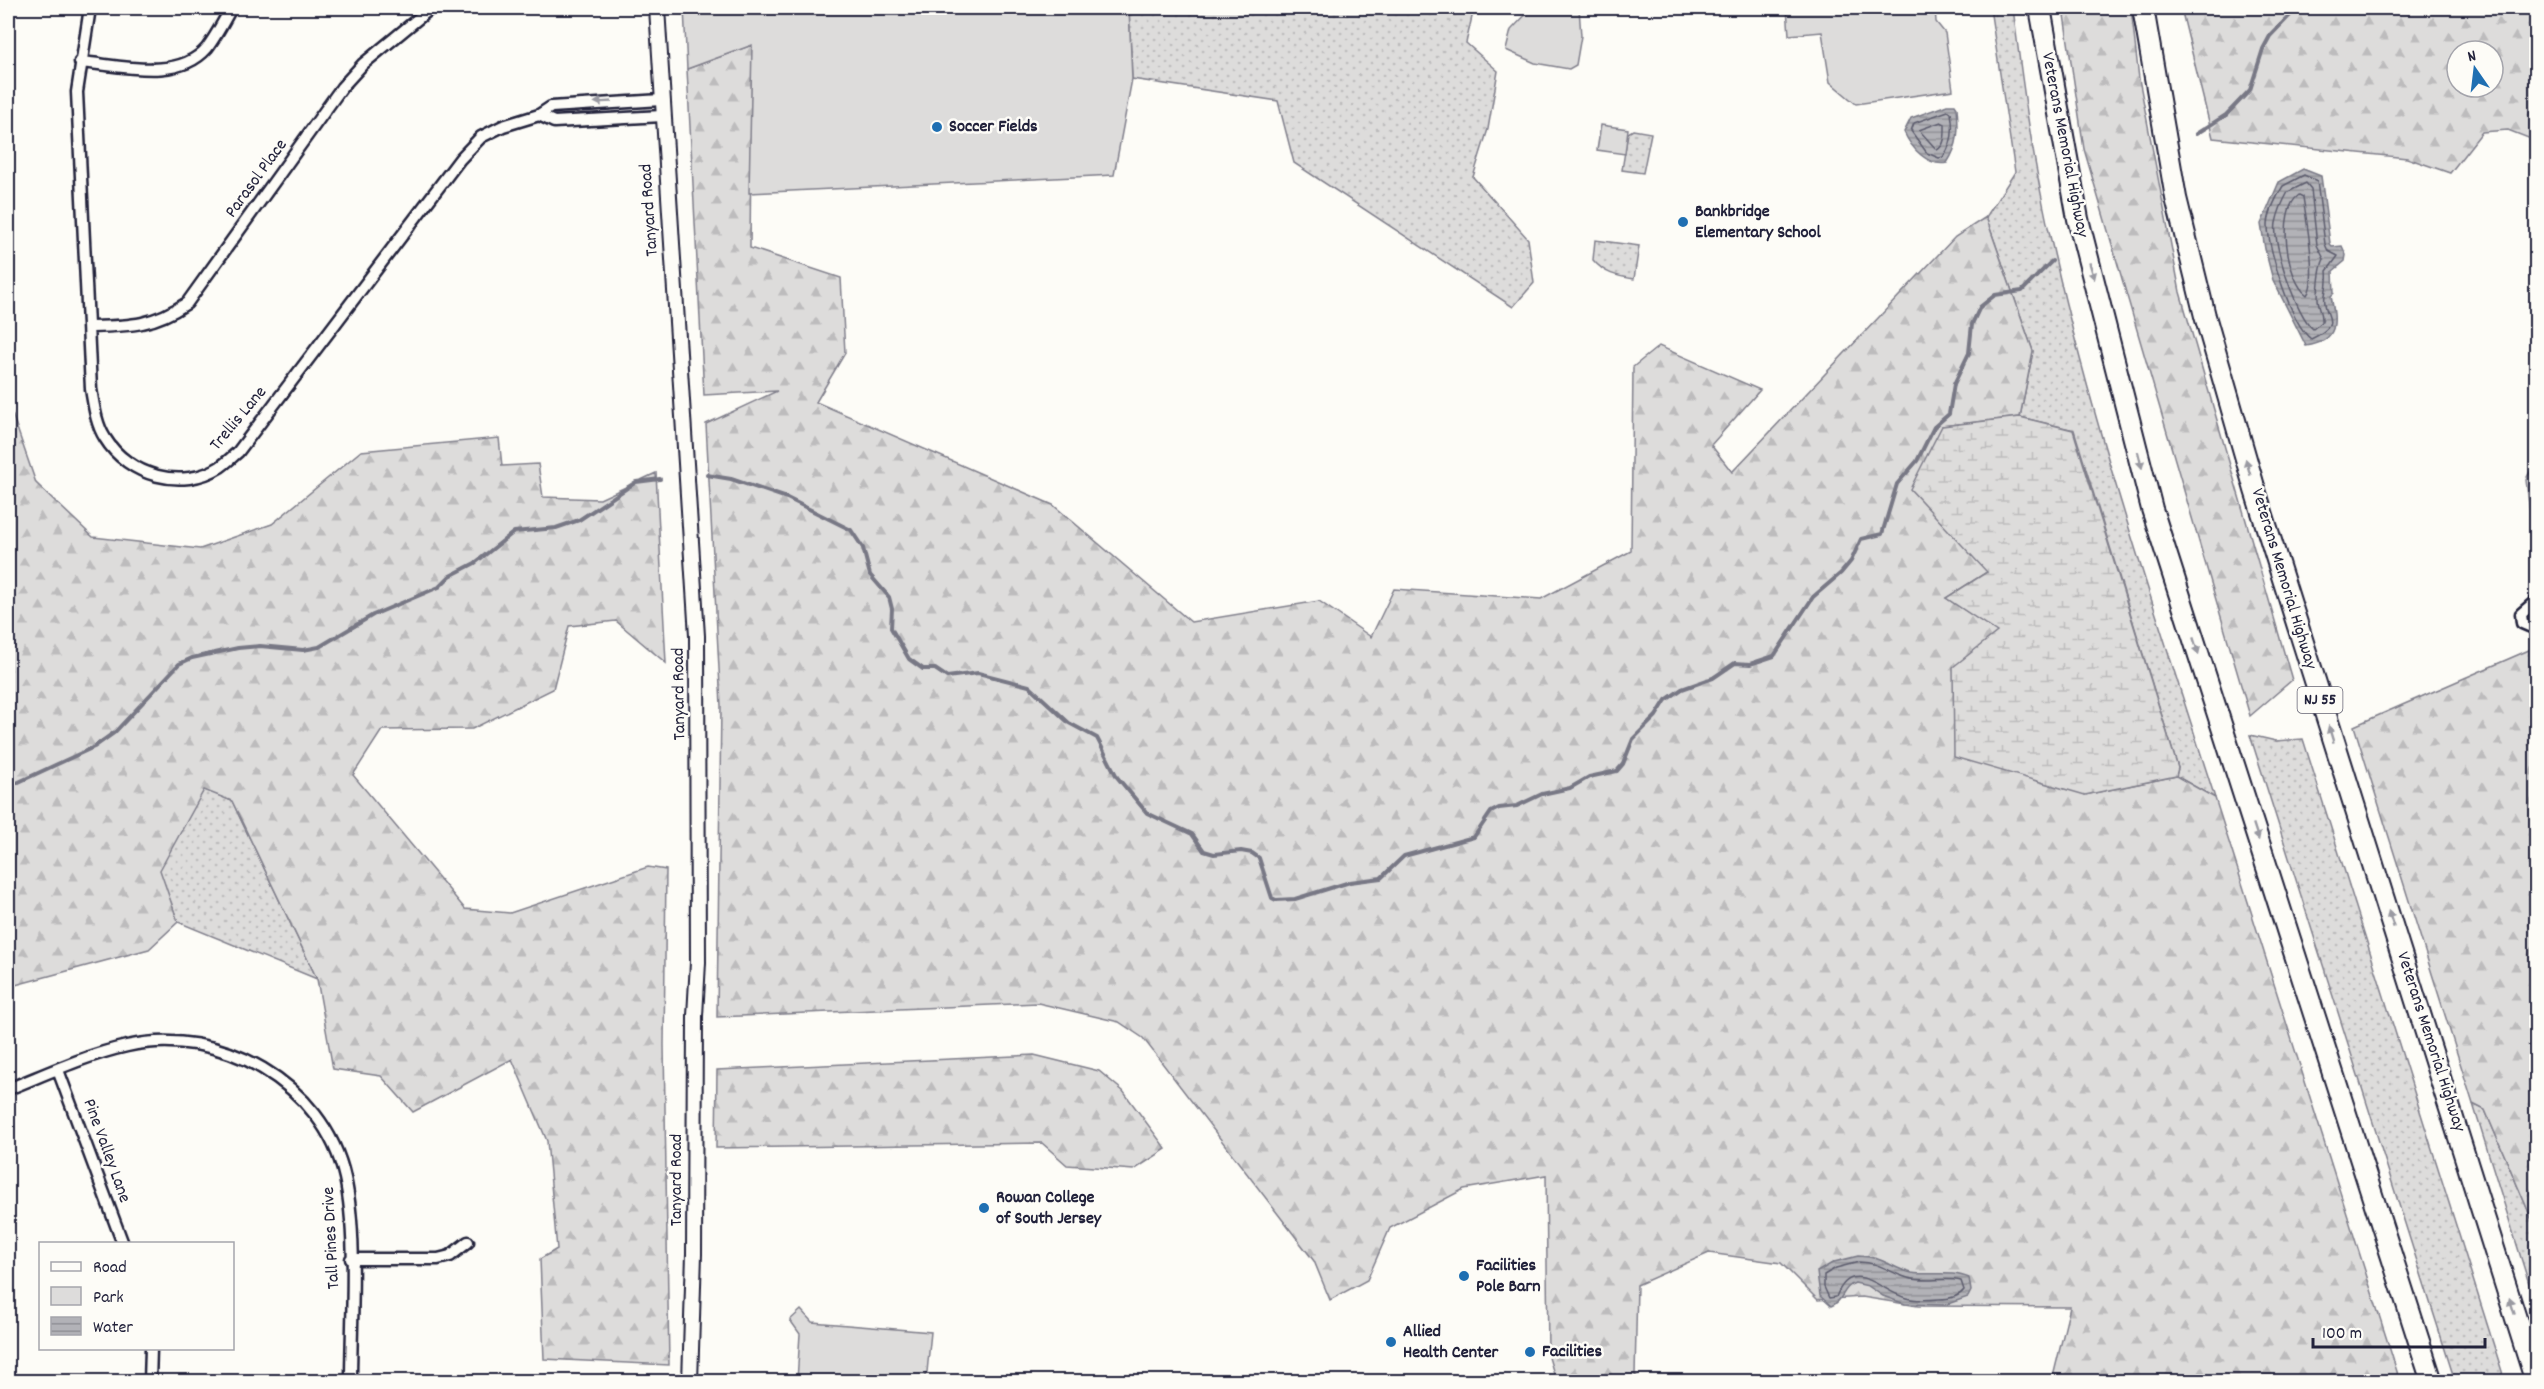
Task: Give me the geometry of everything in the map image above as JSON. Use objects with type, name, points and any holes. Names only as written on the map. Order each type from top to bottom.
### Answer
[{"type":"highway","name":"Veterans Memorial Highway","points":[[2040,8],[2078,219],[2152,508],[2432,1382]]},
{"type":"highway","name":"Veterans Memorial Highway","points":[[2143,8],[2176,198],[2220,370],[2335,746],[2536,1382]]},
{"type":"street","name":"Trellis Lane","points":[[90,8],[77,92],[94,412],[105,438],[119,455],[147,474],[181,479],[220,467],[238,452],[460,159],[481,137],[503,126],[539,115],[550,107],[661,100]]},
{"type":"street","points":[[80,62],[159,68],[194,60],[207,48],[231,8]]},
{"type":"street","name":"Parasol Place","points":[[89,327],[141,325],[168,316],[187,303],[342,87],[363,64],[431,8]]},
{"type":"street","name":"Tanyard Road","points":[[657,8],[662,116],[697,636],[698,962],[695,998],[694,1254],[690,1382]]},
{"type":"street","name":"Trellis Lane","points":[[539,115],[554,122],[662,116]]},
{"type":"street","points":[[2536,601],[2521,614],[2522,623],[2536,629]]},
{"type":"street","name":"Tall Pines Drive","points":[[8,1089],[128,1046],[173,1042],[222,1050],[246,1059],[275,1077],[304,1102],[320,1122],[335,1149],[345,1177],[349,1201],[351,1259],[351,1382]]},
{"type":"street","name":"Pine Valley Lane","points":[[58,1070],[122,1242]]},
{"type":"street","points":[[351,1259],[438,1259],[450,1256],[468,1242]]},
{"type":"street","points":[[150,1382],[151,1350]]},
{"type":"green space","name":"Soccer Fields","points":[[684,8],[1129,8],[1132,79],[1114,175],[749,193],[752,45],[687,69]]},
{"type":"green space","points":[[1129,8],[1474,8],[1466,43],[1498,71],[1488,129],[1473,177],[1528,239],[1534,283],[1513,307],[1294,163],[1278,101],[1132,79]]},
{"type":"green space","points":[[1532,8],[1579,8],[1581,36],[1576,65],[1569,69],[1535,63],[1506,50],[1511,30]]},
{"type":"green space","points":[[1787,8],[1935,8],[1936,22],[1945,33],[1953,90],[1856,104],[1830,82],[1822,32],[1789,35]]},
{"type":"green space","points":[[1990,8],[2013,8],[2035,159],[2046,219],[2070,319],[2107,456],[2215,798],[2176,776],[2178,768],[2074,430],[2020,417],[2033,351],[1986,217],[2015,172]]},
{"type":"green space","points":[[2063,8],[2131,8],[2139,79],[2180,292],[2292,680],[2250,716],[2084,149]]},
{"type":"green space","points":[[2181,8],[2536,8],[2536,141],[2508,130],[2482,132],[2450,173],[2407,158],[2213,138]]},
{"type":"green space","points":[[752,45],[750,248],[841,278],[845,353],[816,402],[1053,505],[1191,622],[1319,601],[1371,637],[1394,589],[1541,599],[1631,551],[1633,367],[1659,346],[1760,390],[1711,445],[1732,472],[1955,237],[1986,217],[2033,351],[2020,417],[1942,426],[1987,572],[1946,598],[1998,632],[2085,795],[2176,776],[2215,798],[2400,1381],[2052,1381],[2070,1307],[1918,1306],[1862,1297],[1818,1300],[1781,1263],[1709,1253],[1637,1285],[1635,1375],[1644,1381],[1556,1381],[1548,1354],[1546,1175],[1464,1189],[1390,1228],[1367,1280],[1330,1300],[1314,1261],[1143,1038],[1119,1022],[1038,1003],[717,1017],[721,706],[706,424],[777,391],[704,395],[687,69]]},
{"type":"green space","points":[[1601,125],[1628,129],[1625,154],[1597,150]]},
{"type":"green space","points":[[1633,130],[1651,133],[1643,173],[1622,170],[1628,133]]},
{"type":"green space","points":[[1595,240],[1639,246],[1634,279],[1611,274],[1597,265],[1593,260]]},
{"type":"green space","points":[[8,402],[36,483],[93,537],[200,549],[272,524],[361,451],[499,438],[502,466],[538,464],[543,497],[600,499],[656,473],[666,663],[616,621],[569,626],[553,689],[472,729],[382,730],[353,775],[465,909],[510,913],[648,867],[666,870],[664,1045],[669,1365],[544,1359],[540,1259],[557,1249],[547,1141],[512,1059],[413,1112],[381,1076],[333,1069],[317,979],[232,801],[204,790],[160,870],[178,922],[149,949],[8,987]]},
{"type":"green space","points":[[2020,417],[2073,430],[2178,768],[2176,776],[2085,795],[1954,757],[1953,667],[1997,632],[1946,598],[1987,572],[1910,489],[1942,426]]},
{"type":"green space","points":[[2536,461],[2536,564],[2526,479]]},
{"type":"green space","points":[[2536,647],[2536,1229],[2485,1110],[2473,1104],[2354,726]]},
{"type":"green space","points":[[2250,735],[2276,741],[2303,739],[2505,1381],[2455,1381]]},
{"type":"green space","points":[[204,789],[232,801],[317,979],[178,922],[159,870]]},
{"type":"green space","points":[[1034,1055],[1099,1071],[1123,1091],[1166,1149],[1134,1170],[1067,1165],[1042,1143],[716,1148],[717,1070]]},
{"type":"green space","points":[[2473,1104],[2485,1110],[2536,1229],[2536,1306]]},
{"type":"green space","points":[[801,1310],[812,1322],[931,1332],[927,1372],[922,1381],[797,1381],[800,1334],[790,1320]]},
{"type":"water","points":[[1947,105],[1955,105],[1957,108],[1957,137],[1954,150],[1947,163],[1933,162],[1916,150],[1904,132],[1911,118]]},
{"type":"water","points":[[2303,169],[2321,176],[2330,243],[2332,247],[2342,246],[2346,255],[2345,261],[2333,271],[2334,293],[2331,296],[2334,314],[2333,329],[2325,340],[2306,346],[2273,280],[2261,224],[2279,182]]},
{"type":"water","points":[[1858,1256],[1881,1260],[1912,1273],[1949,1274],[1969,1278],[1971,1291],[1968,1297],[1945,1305],[1905,1304],[1883,1296],[1868,1286],[1855,1283],[1831,1306],[1820,1296],[1817,1272],[1834,1262]]},
{"type":"waterway","points":[[2196,134],[2226,115],[2250,90],[2263,49],[2270,36],[2297,8]]},
{"type":"waterway","points":[[707,475],[731,479],[787,498],[851,530],[863,548],[870,575],[889,597],[892,609],[891,628],[909,659],[923,669],[935,669],[947,677],[978,673],[1029,686],[1069,723],[1097,738],[1117,777],[1147,813],[1192,834],[1204,851],[1214,854],[1241,851],[1252,853],[1259,858],[1272,898],[1276,900],[1295,899],[1350,882],[1381,878],[1404,856],[1474,837],[1491,812],[1499,808],[1517,806],[1542,794],[1570,788],[1589,777],[1617,771],[1623,764],[1633,739],[1656,716],[1666,700],[1682,689],[1713,678],[1735,663],[1750,664],[1774,656],[1813,597],[1841,573],[1851,561],[1861,539],[1882,534],[1897,484],[1917,461],[1934,427],[1949,414],[1954,384],[1969,353],[1972,324],[1980,307],[1995,295],[2022,291],[2052,261]]},
{"type":"waterway","points":[[8,787],[94,747],[115,732],[179,664],[192,658],[238,648],[260,646],[303,650],[319,647],[373,615],[439,587],[450,576],[475,563],[514,532],[556,528],[579,520],[636,482],[660,479]]},
{"type":"place","name":"Soccer Fields","points":[[937,127]]},
{"type":"place","name":"Bankbridge Elementary School","points":[[1683,222]]},
{"type":"place","name":"Rowan College of South Jersey","points":[[984,1208]]},
{"type":"place","name":"Facilities Pole Barn","points":[[1464,1276]]},
{"type":"place","name":"Allied Health Center","points":[[1391,1342]]},
{"type":"place","name":"Facilities","points":[[1530,1352]]}]
